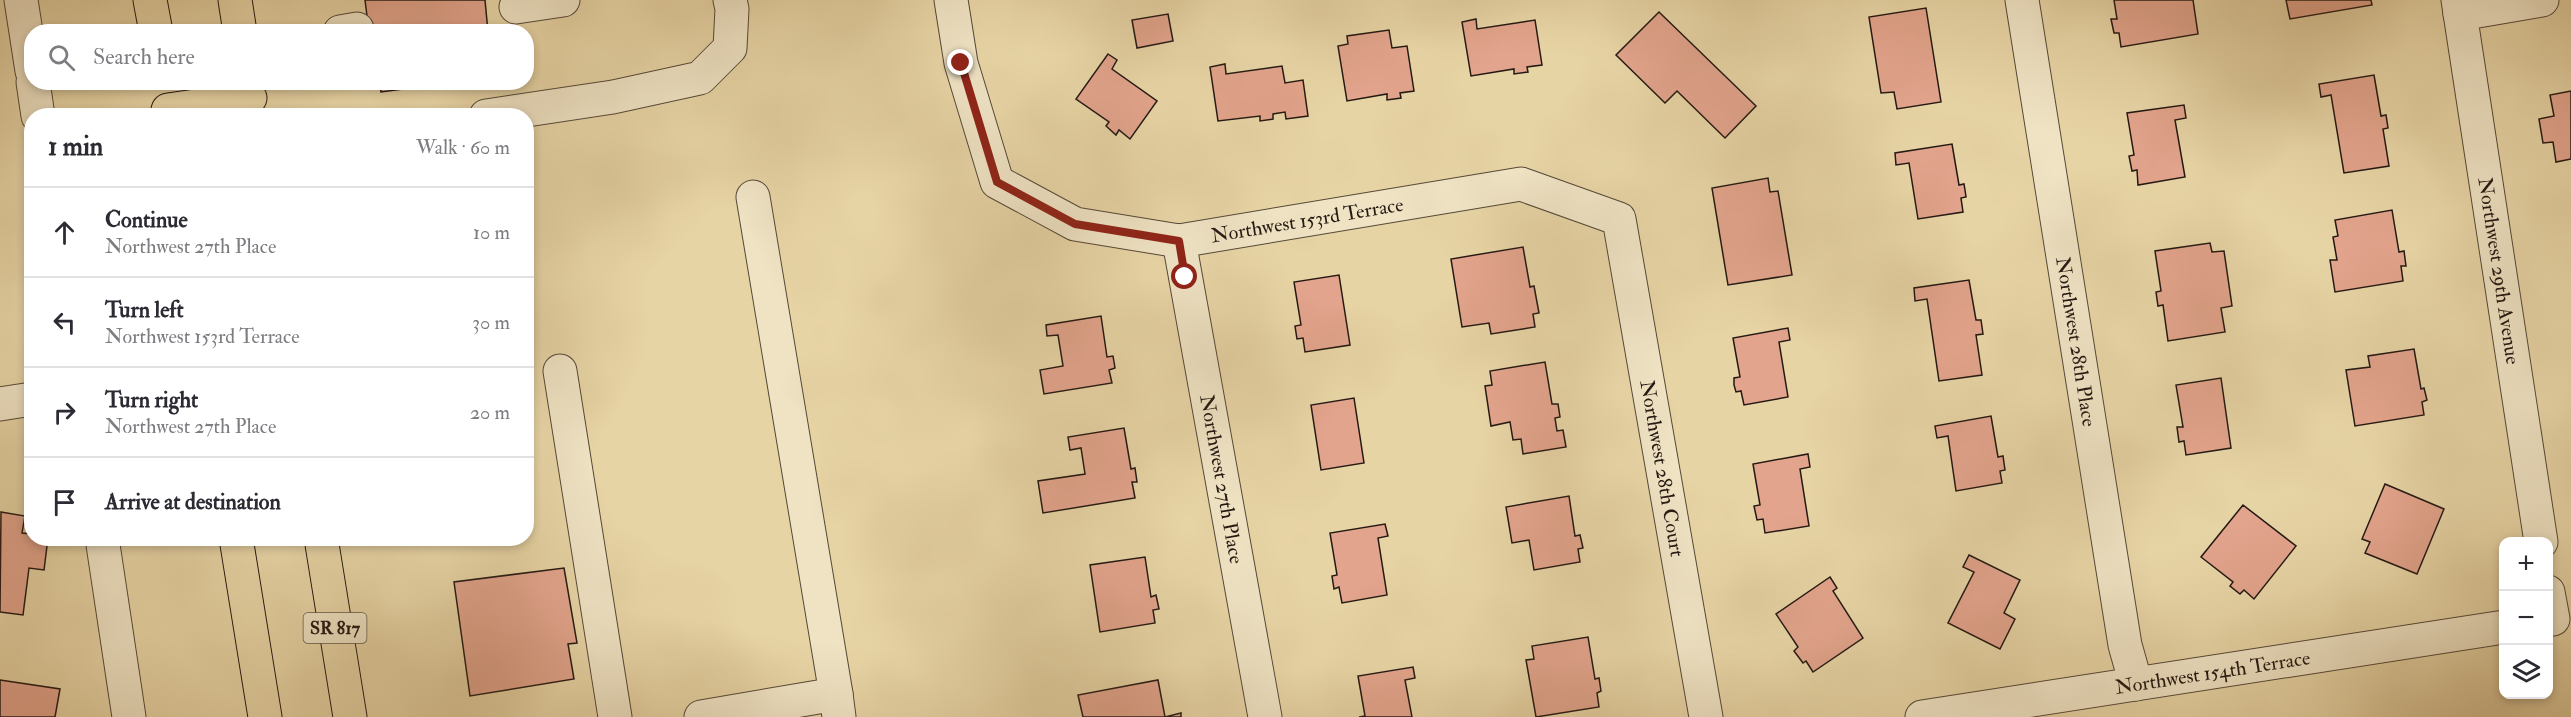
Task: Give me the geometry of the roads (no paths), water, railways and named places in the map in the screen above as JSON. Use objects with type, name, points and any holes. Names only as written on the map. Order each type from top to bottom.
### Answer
[{"type":"main road","points":[[150,0],[154,24]]},
{"type":"main road","points":[[235,0],[239,24]]},
{"type":"main road","points":[[167,103],[250,99]]},
{"type":"main road","points":[[237,546],[265,717]]},
{"type":"main road","name":"SR 817","points":[[322,546],[350,717]]},
{"type":"street","points":[[21,0],[25,24]]},
{"type":"street","points":[[516,7],[563,0]]},
{"type":"street","points":[[534,109],[613,97],[700,78],[730,48],[732,9],[730,0]]},
{"type":"street","name":"Northwest 153rd Terrace","points":[[951,0],[961,63],[997,182],[1075,224],[1179,241],[1521,184],[1619,219]]},
{"type":"street","name":"Northwest 28th Place","points":[[2022,0],[2121,622],[2136,684]]},
{"type":"street","points":[[2459,7],[2542,0]]},
{"type":"street","name":"Northwest 29th Avenue","points":[[2459,7],[2540,537]]},
{"type":"street","points":[[34,90],[37,108]]},
{"type":"street","points":[[709,716],[838,705],[753,197]]},
{"type":"street","name":"Northwest 28th Court","points":[[1619,219],[1706,717]]},
{"type":"street","name":"Northwest 27th Place","points":[[1179,241],[1264,717]]},
{"type":"street","points":[[560,371],[615,717]]},
{"type":"street","points":[[0,404],[24,400]]},
{"type":"street","points":[[103,546],[129,717]]},
{"type":"street","name":"Northwest 154th Terrace","points":[[1922,717],[2499,628]]}]
